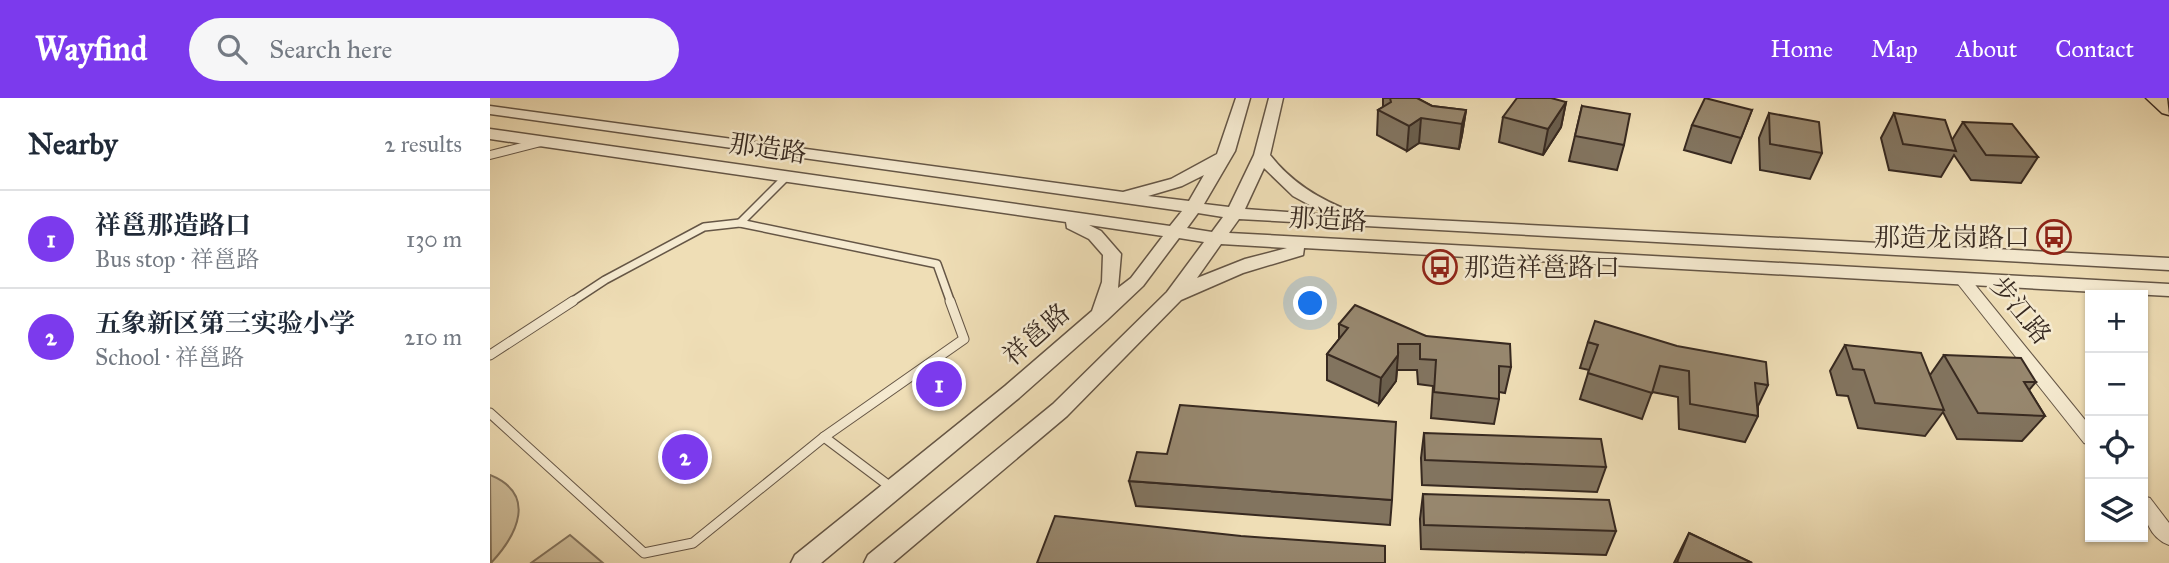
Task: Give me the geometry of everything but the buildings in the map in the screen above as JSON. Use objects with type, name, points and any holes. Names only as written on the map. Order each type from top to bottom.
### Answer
[{"type":"main road","points":[[2155,98],[2169,109]]},
{"type":"street","name":"祥邕路","points":[[803,563],[1100,316],[1137,282],[1193,208],[1227,151],[1242,98]]},
{"type":"street","points":[[876,563],[1060,410],[1174,298],[1234,213],[1262,155],[1276,98]]},
{"type":"street","name":"那造路","points":[[490,110],[1234,213],[2169,264]]},
{"type":"street","name":"那造路","points":[[490,134],[1217,238],[2169,290]]},
{"type":"street","points":[[490,155],[541,142]]},
{"type":"street","points":[[1111,197],[1149,192],[1179,182],[1205,169],[1227,151]]},
{"type":"street","points":[[1262,155],[1274,172],[1296,193],[1327,209],[1364,222]]},
{"type":"street","points":[[1056,216],[1096,235],[1112,254],[1111,282],[1100,316]]},
{"type":"street","points":[[1174,298],[1215,276],[1254,262],[1320,245]]},
{"type":"street","name":"步江路","points":[[1964,280],[2085,433]]},
{"type":"street","points":[[2148,510],[2169,537]]},
{"type":"lane","points":[[740,223],[786,177]]},
{"type":"lane","points":[[490,355],[605,280],[704,227],[740,223],[937,264],[964,339],[824,437],[693,543],[643,553],[490,413]]},
{"type":"lane","points":[[824,437],[894,489]]},
{"type":"shaded area","points":[[490,475],[505,483],[514,493],[518,504],[515,527],[501,552],[491,563]]},
{"type":"shaded area","points":[[570,535],[603,563],[531,563]]},
{"type":"place","name":"那造龙岗路口","points":[[2054,237]]},
{"type":"place","name":"那造祥邕路口","points":[[1440,267]]},
{"type":"place","name":"祥邕那造路口","points":[[939,384]]},
{"type":"place","name":"五象新区第三实验小学","points":[[685,457]]}]
